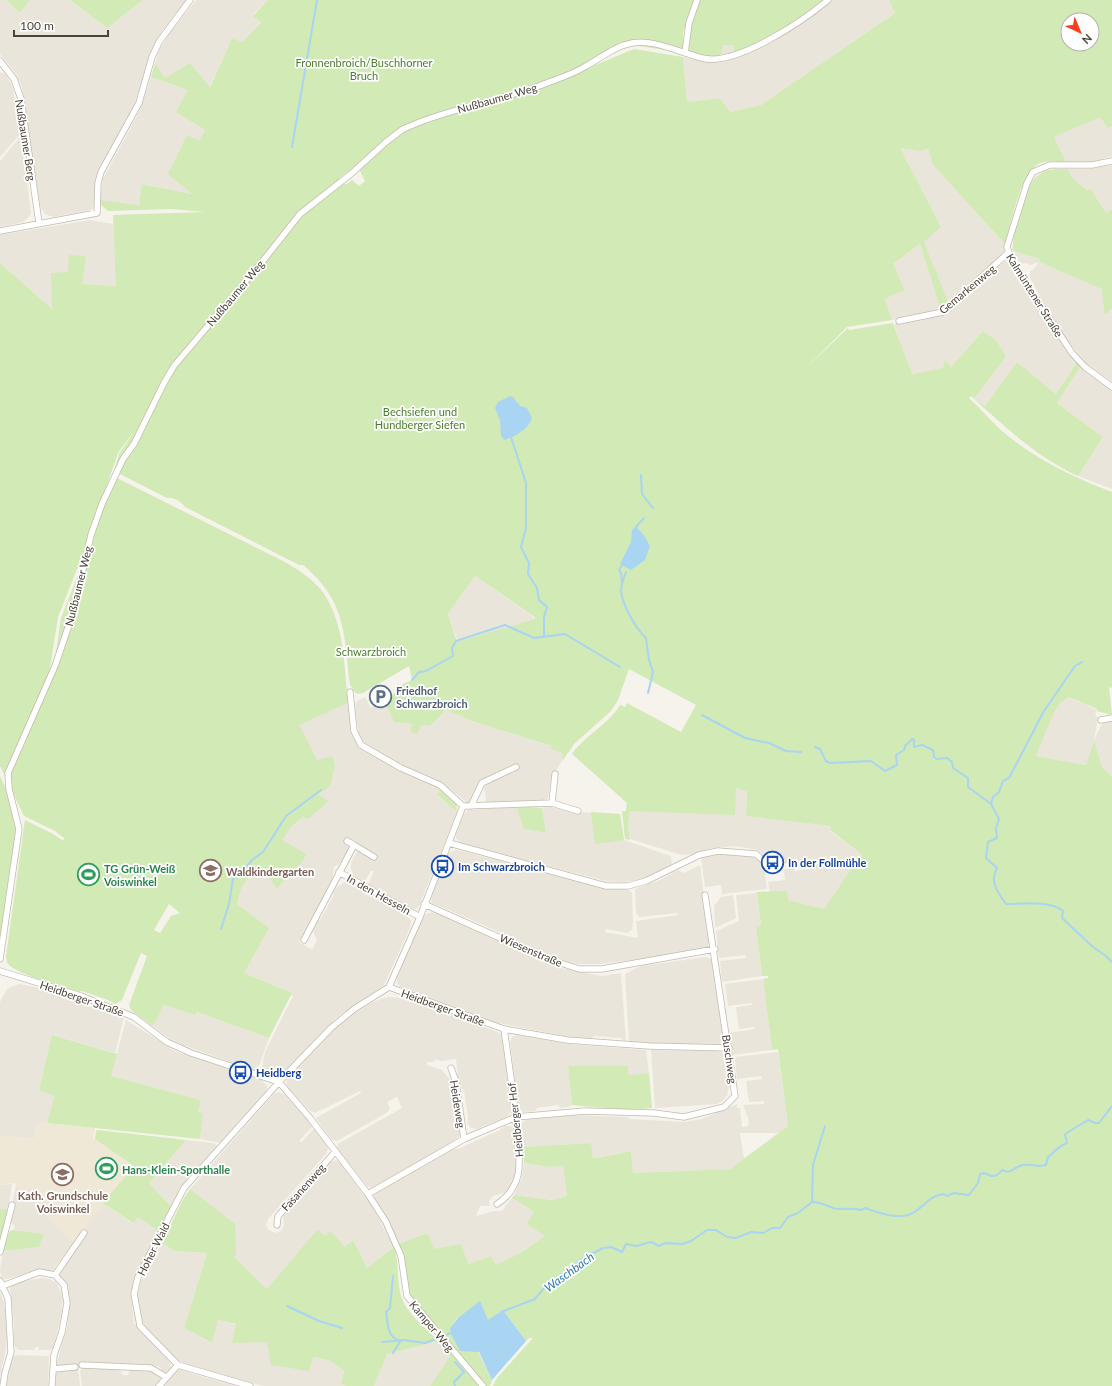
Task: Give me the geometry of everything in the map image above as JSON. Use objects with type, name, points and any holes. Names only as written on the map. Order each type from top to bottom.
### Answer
[{"type":"street","points":[[0,231],[96,213],[98,183],[101,172],[139,103],[152,56],[159,42],[190,0]]},
{"type":"street","points":[[685,53],[689,23],[697,0]]},
{"type":"street","name":"Nußbaumer Weg","points":[[0,959],[19,829],[9,789],[8,773],[55,666],[72,616],[91,535],[102,504],[123,459],[134,444],[174,366],[262,262],[300,214],[352,174],[386,142],[403,129],[420,122],[538,86],[586,67],[609,52],[632,43],[648,43],[704,59],[720,59],[736,56],[798,23],[828,0]]},
{"type":"street","name":"Nußbaumer Berg","points":[[0,62],[14,79],[21,100],[39,223]]},
{"type":"street","name":"Kalmüntener Straße","points":[[1112,161],[1092,165],[1050,165],[1033,172],[1027,183],[1007,247],[1008,254],[1033,295],[1072,352],[1085,367],[1112,386]]},
{"type":"street","name":"Gemarkenweg","points":[[899,321],[943,312],[1008,254]]},
{"type":"street","points":[[350,692],[354,731],[361,745],[401,768],[440,785],[463,806],[552,803],[578,811]]},
{"type":"street","points":[[1101,720],[1112,718]]},
{"type":"street","points":[[472,806],[482,783],[516,767]]},
{"type":"street","points":[[552,803],[555,774]]},
{"type":"street","points":[[389,986],[420,917],[463,806]]},
{"type":"street","points":[[347,841],[374,857]]},
{"type":"street","points":[[449,843],[606,886],[628,886],[646,881],[699,855],[718,851],[756,854],[774,870]]},
{"type":"street","name":"In den Hesseln","points":[[304,940],[354,845]]},
{"type":"street","name":"In den Hesseln","points":[[339,872],[420,917]]},
{"type":"street","name":"Buschweg","points":[[516,1117],[585,1111],[654,1113],[684,1117],[724,1107],[735,1096],[715,950],[705,895]]},
{"type":"street","name":"Wiesenstraße","points":[[424,904],[545,958],[579,969],[602,969],[715,950]]},
{"type":"street","name":"Heidberger Straße","points":[[0,971],[81,996],[134,1017],[167,1042],[191,1053],[279,1082],[332,1027],[354,1009],[389,986],[504,1029],[582,1042],[642,1046],[728,1048]]},
{"type":"street","name":"Heidberger Hof","points":[[497,1204],[506,1198],[513,1188],[518,1175],[519,1163],[516,1117],[504,1029]]},
{"type":"street","name":"Heideweg","points":[[451,1068],[456,1082],[464,1140]]},
{"type":"street","name":"Kamper Weg","points":[[279,1082],[310,1118],[368,1194],[386,1222],[401,1256],[407,1296],[483,1386]]},
{"type":"street","name":"Hoher Wald","points":[[250,1386],[178,1365],[140,1326],[134,1294],[138,1277],[184,1188],[279,1082]]},
{"type":"street","points":[[368,1194],[464,1140],[516,1117]]},
{"type":"street","name":"Fasanenweg","points":[[276,1225],[278,1216],[335,1152]]},
{"type":"street","points":[[0,1252],[12,1205]]},
{"type":"street","points":[[55,1275],[84,1233]]},
{"type":"street","points":[[3,1386],[11,1352],[8,1298],[1,1285],[39,1272],[55,1275],[64,1285],[67,1303],[62,1332],[54,1354],[52,1386]]},
{"type":"street","points":[[82,1365],[151,1368],[166,1377]]},
{"type":"street","points":[[160,1386],[166,1377],[178,1365]]},
{"type":"street","points":[[53,1369],[75,1366]]},
{"type":"shaded area","points":[[0,0],[6,0],[20,13],[30,0],[70,0],[107,28],[143,0],[186,0],[162,31],[153,47],[134,105],[97,175],[94,206],[91,210],[53,217],[45,214],[40,207],[22,87],[16,74],[0,54]]},
{"type":"shaded area","points":[[196,0],[268,0],[253,15],[261,21],[242,42],[232,38],[209,88],[165,78],[155,64],[158,53],[168,35]]},
{"type":"shaded area","points":[[833,0],[889,0],[895,13],[761,105],[730,112],[720,98],[687,102],[683,57],[703,62],[737,58],[797,26]]},
{"type":"shaded area","points":[[722,45],[734,45],[734,52],[720,57]]},
{"type":"shaded area","points":[[0,72],[6,74],[13,89],[21,133],[0,157]]},
{"type":"shaded area","points":[[151,77],[188,90],[193,123],[205,130],[199,142],[187,135],[193,194],[142,184],[139,205],[100,200],[103,179],[141,108]]},
{"type":"shaded area","points":[[1100,116],[1108,128],[1112,126],[1112,156],[1092,162],[1066,162],[1054,137]]},
{"type":"shaded area","points":[[21,136],[31,213],[23,222],[0,227],[0,161]]},
{"type":"shaded area","points":[[900,148],[919,151],[928,149],[933,165],[1005,244],[1005,251],[990,268],[949,304],[923,242],[941,227]]},
{"type":"shaded area","points":[[1112,165],[1112,209],[1106,213],[1091,189],[1088,190],[1072,177],[1068,169],[1089,169]]},
{"type":"shaded area","points":[[90,220],[113,224],[117,286],[82,284],[68,273],[52,273],[52,309],[0,263],[0,235]]},
{"type":"shaded area","points":[[920,244],[941,311],[892,320],[885,299],[905,290],[893,264]]},
{"type":"shaded area","points":[[1013,251],[1040,259],[1039,262],[1030,265],[1026,263],[1020,264]]},
{"type":"shaded area","points":[[1004,262],[1011,262],[1045,322],[1047,321],[1077,362],[1056,394],[1017,362],[985,406],[974,399],[1006,357],[993,338],[983,331],[951,367],[911,374],[894,324],[943,315]]},
{"type":"shaded area","points":[[1039,262],[1103,289],[1104,313],[1106,314],[1112,308],[1112,382],[1088,365],[1068,341],[1044,304],[1029,276],[1031,270],[1032,271]]},
{"type":"shaded area","points":[[1081,366],[1112,391],[1112,489],[1078,476],[1103,437],[1057,403]]},
{"type":"shaded area","points":[[475,576],[536,619],[458,642],[448,614]]},
{"type":"shaded area","points":[[365,697],[371,708],[384,700],[394,722],[430,726],[446,710],[475,722],[552,746],[562,752],[564,758],[551,778],[548,798],[542,801],[519,801],[487,805],[484,787],[496,780],[514,773],[512,764],[510,769],[483,781],[470,803],[468,803],[438,780],[398,763],[363,742],[359,735],[355,707],[357,701]]},
{"type":"shaded area","points":[[1069,697],[1097,710],[1095,715],[1098,718],[1094,740],[1102,724],[1112,719],[1112,776],[1102,767],[1094,742],[1086,765],[1036,756],[1053,715],[1060,703]]},
{"type":"shaded area","points":[[348,703],[352,734],[362,749],[397,769],[435,785],[441,789],[437,796],[457,812],[419,906],[416,909],[408,908],[368,885],[374,871],[371,871],[364,882],[354,876],[351,870],[351,863],[360,846],[355,843],[345,860],[334,867],[332,884],[299,942],[312,950],[317,940],[313,931],[314,927],[317,921],[320,920],[337,887],[346,881],[360,887],[407,916],[411,921],[410,928],[384,985],[337,1017],[283,1073],[274,1076],[261,1072],[265,1052],[293,996],[291,995],[292,993],[244,973],[268,928],[237,904],[242,886],[259,866],[277,887],[302,862],[307,854],[281,840],[291,827],[303,817],[328,801],[317,795],[323,792],[317,760],[298,725]]},
{"type":"shaded area","points":[[729,787],[747,790],[746,816],[832,826],[830,831],[861,854],[824,909],[788,900],[770,893],[768,882],[785,880],[784,869],[794,868],[795,871],[815,868],[814,861],[779,864],[757,850],[735,846],[712,848],[692,854],[681,855],[630,839],[628,828],[630,811]]},
{"type":"shaded area","points":[[546,806],[573,812],[620,814],[624,840],[671,856],[672,865],[643,879],[624,882],[606,881],[462,844],[456,838],[463,815],[468,810],[517,807],[524,829],[546,833],[542,808]]},
{"type":"shaded area","points":[[457,850],[553,874],[593,886],[629,890],[632,893],[632,930],[627,933],[606,929],[605,932],[638,938],[636,921],[678,915],[677,913],[639,917],[636,913],[635,889],[658,881],[678,870],[684,873],[700,865],[710,943],[704,951],[600,964],[576,964],[539,952],[488,927],[432,903],[431,898],[448,854]]},
{"type":"shaded area","points":[[723,853],[758,858],[764,865],[767,889],[722,894],[721,885],[705,887],[701,858]]},
{"type":"shaded area","points":[[757,893],[761,926],[756,927],[762,976],[722,982],[720,961],[746,958],[746,955],[719,958],[716,931],[739,921],[736,895]]},
{"type":"shaded area","points":[[733,895],[736,918],[715,928],[714,906],[721,897]]},
{"type":"shaded area","points":[[435,912],[484,933],[537,960],[561,968],[602,976],[621,973],[626,1042],[621,1038],[594,1036],[589,1040],[581,1039],[493,1022],[400,987],[397,983],[397,977],[423,917],[428,913]]},
{"type":"shaded area","points":[[706,957],[711,959],[713,962],[723,1039],[721,1042],[718,1045],[647,1044],[629,1042],[625,974],[641,966]]},
{"type":"shaded area","points":[[763,979],[772,1050],[732,1055],[729,1033],[755,1029],[755,1027],[739,1029],[736,1007],[752,1005],[752,1003],[728,1006],[725,984]]},
{"type":"shaded area","points":[[19,984],[45,989],[61,995],[63,998],[124,1017],[115,1053],[52,1035],[39,1090],[56,1096],[47,1123],[37,1122],[35,1139],[0,1136],[0,1002],[7,989]]},
{"type":"shaded area","points":[[388,997],[412,999],[500,1033],[503,1038],[512,1110],[507,1117],[476,1129],[471,1128],[467,1123],[468,1117],[464,1090],[461,1088],[458,1078],[456,1059],[441,1061],[435,1059],[434,1062],[427,1062],[427,1065],[442,1070],[452,1082],[460,1136],[440,1150],[372,1188],[368,1187],[337,1148],[338,1144],[402,1108],[397,1097],[387,1102],[390,1108],[388,1112],[337,1141],[332,1140],[316,1118],[361,1093],[360,1091],[315,1113],[310,1111],[286,1083],[288,1078],[334,1029],[350,1016],[373,1002]]},
{"type":"shaded area","points":[[164,1005],[196,1014],[197,1012],[269,1038],[257,1071],[182,1045],[169,1038],[153,1026]]},
{"type":"shaded area","points":[[126,1020],[177,1052],[261,1079],[267,1086],[266,1093],[221,1143],[200,1139],[203,1113],[198,1112],[201,1100],[111,1076]]},
{"type":"shaded area","points":[[518,1035],[568,1044],[646,1050],[649,1073],[628,1075],[628,1067],[568,1066],[572,1105],[560,1108],[558,1105],[537,1108],[535,1111],[523,1112],[518,1106],[510,1042],[512,1037]]},
{"type":"shaded area","points":[[651,1050],[718,1051],[722,1053],[725,1057],[729,1088],[727,1096],[717,1104],[656,1108]]},
{"type":"shaded area","points":[[778,1052],[788,1126],[779,1133],[740,1133],[744,1159],[730,1169],[633,1173],[631,1151],[593,1159],[590,1143],[523,1147],[521,1127],[523,1121],[540,1117],[566,1115],[628,1117],[629,1119],[685,1122],[702,1119],[737,1104],[737,1108],[740,1108],[742,1127],[748,1126],[749,1121],[743,1105],[764,1104],[764,1101],[749,1102],[746,1081],[762,1079],[761,1076],[737,1079],[735,1057]]},
{"type":"shaded area","points":[[278,1092],[284,1094],[313,1126],[299,1141],[302,1142],[314,1128],[327,1144],[328,1149],[326,1154],[268,1219],[266,1225],[269,1230],[275,1233],[281,1231],[284,1226],[283,1214],[329,1162],[336,1160],[340,1162],[363,1194],[365,1192],[394,1247],[367,1268],[353,1240],[345,1247],[330,1232],[267,1289],[233,1257],[190,1189],[274,1094]]},
{"type":"shaded area","name":"Kath. Grundschule Voiswinkel","points":[[37,1122],[95,1128],[93,1139],[96,1139],[134,1166],[74,1242],[14,1183],[0,1185],[0,1136],[35,1139]]},
{"type":"shaded area","points":[[505,1125],[512,1127],[514,1131],[517,1153],[515,1176],[507,1192],[493,1196],[489,1201],[490,1206],[480,1206],[476,1216],[493,1211],[502,1211],[512,1198],[534,1212],[545,1236],[522,1252],[496,1265],[491,1256],[468,1264],[435,1249],[427,1233],[399,1244],[374,1196],[375,1192],[441,1155],[500,1130]]},
{"type":"shaded area","points":[[186,1140],[213,1143],[218,1146],[172,1208],[149,1183]]},
{"type":"shaded area","points":[[524,1163],[548,1167],[563,1166],[567,1196],[552,1200],[514,1195],[522,1178]]},
{"type":"shaded area","points":[[12,1184],[8,1210],[0,1209],[0,1185]]},
{"type":"shaded area","points":[[16,1185],[74,1242],[52,1271],[32,1272],[6,1279],[2,1278],[0,1270],[3,1251],[39,1247],[44,1234],[14,1230],[15,1226],[9,1221]]},
{"type":"shaded area","points":[[103,1203],[132,1223],[138,1217],[160,1232],[135,1281],[131,1294],[134,1323],[170,1362],[171,1368],[165,1373],[161,1371],[158,1366],[147,1365],[77,1364],[59,1367],[56,1365],[67,1328],[70,1298],[66,1284],[58,1274],[86,1233],[82,1231]]},
{"type":"shaded area","points":[[162,1243],[175,1251],[207,1253],[184,1328],[211,1343],[218,1320],[237,1325],[267,1342],[309,1371],[312,1357],[331,1361],[344,1371],[341,1384],[347,1386],[264,1386],[202,1370],[177,1360],[145,1328],[139,1311],[137,1296],[141,1281]]},
{"type":"shaded area","points":[[42,1278],[56,1282],[63,1296],[61,1317],[53,1348],[49,1350],[39,1350],[39,1347],[35,1347],[34,1350],[18,1350],[14,1345],[14,1324],[10,1288],[12,1285],[24,1281]]},
{"type":"shaded area","points":[[0,1292],[4,1302],[8,1332],[0,1376]]},
{"type":"shaded area","points":[[436,1340],[450,1352],[451,1357],[430,1386],[374,1386],[387,1354],[435,1342]]},
{"type":"shaded area","points":[[16,1355],[49,1356],[48,1386],[6,1386],[12,1358]]},
{"type":"shaded area","points":[[78,1367],[80,1386],[55,1386],[56,1371]]},
{"type":"shaded area","points":[[82,1368],[117,1369],[121,1371],[122,1375],[128,1375],[130,1370],[151,1370],[159,1375],[160,1380],[157,1386],[82,1386],[80,1371]]},
{"type":"shaded area","points":[[180,1369],[200,1376],[236,1386],[164,1386]]},
{"type":"green space","points":[[6,0],[30,0],[20,13]]},
{"type":"green space","points":[[70,0],[143,0],[107,28]]},
{"type":"green space","points":[[268,0],[695,0],[683,32],[683,53],[634,45],[539,84],[540,88],[634,49],[683,57],[687,102],[720,98],[730,112],[761,105],[895,13],[889,0],[1112,0],[1112,126],[1108,128],[1100,117],[1054,137],[1066,162],[1044,162],[1038,164],[1032,169],[1021,188],[1005,244],[933,165],[928,149],[919,151],[900,148],[941,227],[924,242],[949,304],[941,311],[920,244],[893,264],[905,290],[885,299],[892,320],[847,327],[803,371],[848,328],[849,330],[893,323],[912,374],[943,368],[945,360],[951,367],[983,331],[993,338],[994,337],[1006,357],[974,399],[972,396],[969,398],[1002,431],[1027,450],[1068,473],[1112,492],[1112,688],[1109,687],[1112,715],[1097,711],[1097,709],[1069,697],[1060,703],[1053,715],[1036,756],[1086,765],[1094,741],[1102,767],[1112,776],[1112,1386],[493,1386],[497,1378],[533,1338],[529,1338],[525,1342],[503,1310],[488,1321],[457,1318],[450,1328],[451,1334],[478,1352],[492,1380],[490,1386],[485,1386],[405,1292],[399,1244],[427,1233],[435,1249],[461,1244],[468,1264],[491,1256],[496,1265],[522,1252],[545,1236],[527,1224],[534,1212],[512,1198],[514,1195],[552,1200],[567,1196],[563,1166],[548,1167],[524,1163],[523,1147],[591,1143],[593,1159],[631,1151],[633,1173],[730,1169],[788,1126],[778,1049],[772,1050],[763,979],[768,978],[768,976],[762,976],[756,927],[761,925],[757,893],[755,892],[787,891],[788,900],[824,909],[861,854],[830,830],[831,826],[746,816],[747,791],[736,788],[735,815],[630,811],[628,828],[630,840],[625,839],[622,811],[626,811],[627,803],[572,754],[583,741],[615,712],[620,705],[625,707],[627,703],[681,732],[696,705],[629,669],[618,700],[611,711],[574,744],[563,760],[562,753],[550,748],[552,746],[475,722],[446,710],[430,726],[421,725],[417,734],[410,732],[412,724],[394,722],[384,700],[401,689],[401,685],[412,680],[409,666],[363,693],[356,693],[350,685],[344,634],[335,605],[328,592],[317,578],[303,565],[299,565],[185,507],[177,500],[167,498],[114,471],[119,454],[138,426],[118,453],[83,554],[58,617],[48,680],[54,666],[61,618],[86,555],[113,476],[283,561],[309,578],[322,591],[330,603],[339,630],[344,659],[348,703],[299,725],[317,760],[332,756],[335,765],[330,786],[318,795],[329,801],[308,819],[303,817],[291,827],[282,840],[307,854],[302,862],[277,888],[259,866],[242,886],[237,904],[269,928],[244,973],[292,993],[269,1038],[197,1012],[196,1015],[164,1005],[153,1026],[131,1010],[129,1005],[147,956],[141,953],[122,1000],[115,1004],[82,991],[79,992],[51,984],[21,972],[7,963],[6,956],[25,820],[62,840],[65,839],[55,831],[24,816],[0,766],[0,263],[52,309],[51,273],[68,272],[69,255],[86,256],[82,284],[116,286],[113,215],[205,212],[172,209],[108,211],[101,205],[100,200],[139,205],[142,184],[192,194],[168,174],[187,135],[199,141],[205,130],[176,112],[188,90],[151,77],[155,63],[165,78],[190,63],[210,87],[232,38],[242,42],[261,22],[253,16]],"holes":[[[351,169],[359,169],[365,181],[359,186],[352,180],[347,184],[342,184],[339,178]],[[475,576],[536,618],[457,642],[448,614]],[[169,904],[180,913],[171,916],[160,933],[154,930]]]},
{"type":"green space","points":[[700,0],[826,0],[796,23],[747,48],[734,52],[734,45],[723,45],[720,57],[686,54],[688,34]]},
{"type":"green space","points":[[1068,169],[1072,177],[1087,190],[1091,189],[1106,213],[1112,209],[1112,308],[1106,314],[1104,313],[1102,289],[1039,262],[1040,259],[1013,251],[1016,224],[1023,201],[1032,182],[1036,177],[1044,172]]},
{"type":"green space","points":[[1017,362],[1056,394],[1077,362],[1081,366],[1057,403],[1103,437],[1078,476],[1035,451],[974,399],[985,406]]},
{"type":"green space","points":[[0,776],[18,814],[0,936]]},
{"type":"green space","points":[[441,789],[456,802],[457,812],[437,795]]},
{"type":"green space","points":[[517,808],[542,808],[546,833],[524,829]]},
{"type":"green space","points":[[591,812],[620,814],[624,840],[595,844]]},
{"type":"green space","points":[[52,1035],[117,1054],[111,1076],[201,1100],[198,1112],[203,1113],[200,1139],[47,1123],[55,1096],[39,1090]]},
{"type":"green space","points":[[568,1066],[628,1066],[628,1075],[649,1073],[652,1108],[626,1110],[572,1105]]},
{"type":"green space","points":[[96,1131],[186,1140],[149,1183],[172,1208],[160,1232],[138,1217],[133,1223],[103,1203],[134,1166],[95,1139]]},
{"type":"green space","points":[[190,1189],[235,1224],[236,1255],[234,1257],[267,1289],[317,1230],[326,1236],[330,1231],[345,1247],[353,1240],[367,1268],[394,1247],[397,1258],[399,1286],[402,1299],[415,1318],[438,1340],[387,1354],[374,1386],[347,1386],[341,1384],[344,1371],[331,1361],[313,1357],[309,1371],[271,1365],[267,1342],[232,1343],[236,1324],[218,1320],[212,1343],[184,1328],[207,1253],[175,1251],[162,1243],[182,1201]]},
{"type":"green space","points":[[0,1209],[8,1210],[0,1244]]},
{"type":"green space","points":[[12,1230],[44,1234],[39,1247],[3,1251],[9,1232]]},
{"type":"green space","points":[[450,1352],[479,1386],[430,1386],[450,1357]]},
{"type":"water","points":[[510,396],[513,397],[520,406],[527,408],[532,418],[525,429],[513,437],[504,440],[501,436],[500,420],[495,408],[498,402]]},
{"type":"water","points":[[636,527],[643,534],[650,546],[645,560],[631,570],[620,564],[631,542],[632,530]]},
{"type":"water","points":[[480,1301],[488,1320],[503,1310],[526,1341],[492,1380],[479,1352],[460,1351],[451,1334],[450,1328],[458,1318]]},
{"type":"waterway","points":[[292,147],[317,0]]},
{"type":"waterway","points":[[511,437],[526,483],[526,528],[521,547],[529,563],[528,574],[537,588],[539,600],[547,607],[544,617],[544,637]]},
{"type":"waterway","points":[[641,475],[642,494],[653,508]]},
{"type":"waterway","points":[[637,530],[636,527],[644,518]]},
{"type":"waterway","points":[[622,565],[619,570],[621,573],[622,583]]},
{"type":"waterway","points":[[626,572],[621,591],[622,596],[630,616],[646,638],[649,660],[653,672],[648,693]]},
{"type":"waterway","points":[[412,680],[419,672],[426,671],[453,656],[452,648],[456,641],[505,625],[534,638],[565,634],[620,667]]},
{"type":"waterway","points":[[991,804],[993,797],[999,792],[1003,781],[1009,778],[1044,711],[1075,666],[1082,662]]},
{"type":"waterway","points":[[702,715],[745,738],[769,743],[786,751],[801,752]]},
{"type":"waterway","points":[[815,747],[820,749],[826,761],[830,763],[871,761],[885,771],[897,765],[896,755],[904,750],[905,746],[912,739],[914,740],[914,747],[922,745],[933,750],[934,757],[937,759],[947,758],[952,762],[953,768],[968,778],[968,787],[991,804],[999,819],[996,828],[997,838],[988,842],[986,858],[997,868],[994,882],[1006,904],[1036,903],[1051,905],[1058,908],[1063,911],[1062,918],[1093,947],[1112,962]]},
{"type":"waterway","points":[[221,929],[229,904],[233,879],[242,872],[252,860],[263,852],[286,816],[321,790]]},
{"type":"waterway","name":"Waschbach","points":[[501,1312],[535,1299],[545,1287],[582,1259],[603,1248],[611,1247],[622,1252],[626,1244],[636,1246],[650,1242],[658,1246],[666,1243],[682,1244],[691,1241],[707,1230],[716,1230],[727,1237],[736,1238],[751,1232],[763,1233],[772,1228],[780,1228],[788,1217],[798,1213],[812,1202],[836,1209],[861,1210],[865,1208],[891,1216],[904,1216],[916,1211],[932,1198],[939,1195],[944,1194],[947,1196],[954,1193],[969,1195],[978,1183],[980,1174],[984,1173],[994,1176],[1002,1170],[1010,1171],[1023,1165],[1046,1165],[1048,1157],[1059,1147],[1067,1143],[1065,1134],[1088,1120],[1099,1123],[1112,1106]]},
{"type":"waterway","points":[[812,1201],[813,1165],[825,1126]]},
{"type":"waterway","points":[[393,1276],[390,1308],[386,1312],[390,1332],[394,1338],[398,1340]]},
{"type":"waterway","points":[[287,1306],[319,1321],[342,1328]]},
{"type":"waterway","name":"Waschbach","points":[[382,1342],[404,1340],[425,1343],[453,1332]]},
{"type":"waterway","name":"Waschbach","points":[[393,1353],[401,1340]]},
{"type":"waterway","points":[[455,1362],[464,1372],[454,1382],[455,1386]]},
{"type":"place","name":"Friedhof Schwarzbroich","points":[[380,696]]},
{"type":"place","name":"In der Follmühle","points":[[773,862]]},
{"type":"place","name":"Im Schwarzbroich","points":[[442,866]]},
{"type":"place","name":"Waldkindergarten","points":[[210,871]]},
{"type":"place","name":"TG Grün-Weiß Voiswinkel","points":[[89,874]]},
{"type":"place","name":"Heidberg","points":[[241,1072]]},
{"type":"place","name":"Hans-Klein-Sporthalle","points":[[106,1169]]},
{"type":"place","name":"Kath. Grundschule Voiswinkel","points":[[63,1175]]},
{"type":"park label","name":"Fronnenbroich/Buschhorner Bruch","points":[[364,68]]},
{"type":"park label","name":"Bechsiefen und Hundberger Siefen","points":[[420,417]]},
{"type":"park label","name":"Schwarzbroich","points":[[371,651]]}]
